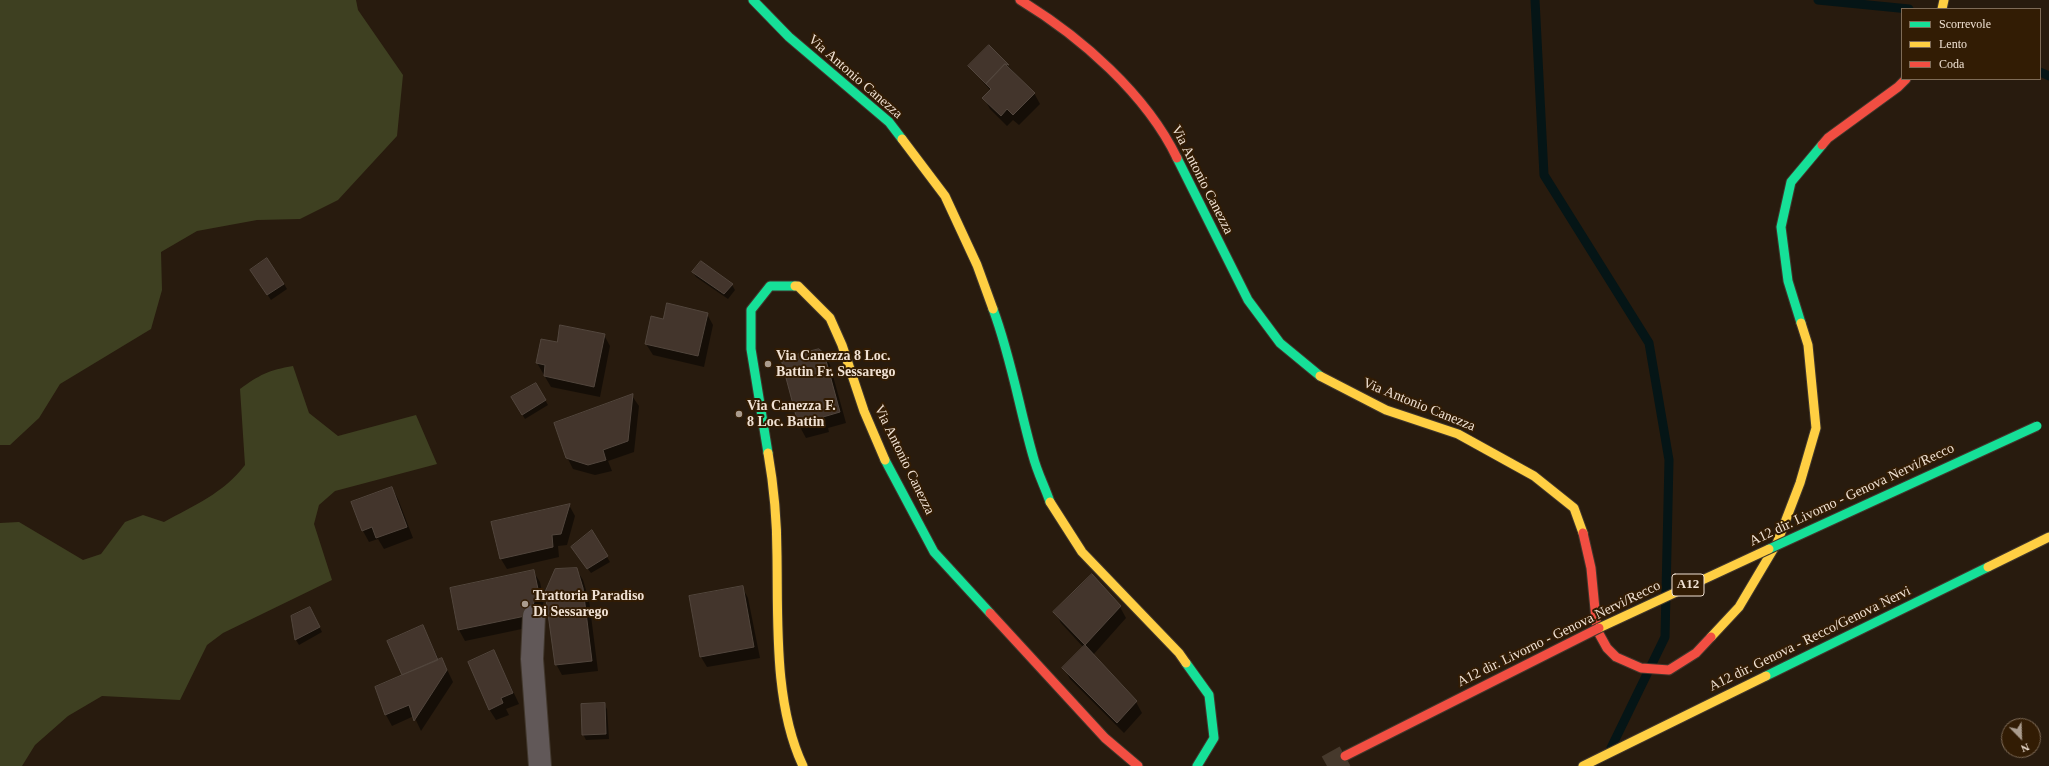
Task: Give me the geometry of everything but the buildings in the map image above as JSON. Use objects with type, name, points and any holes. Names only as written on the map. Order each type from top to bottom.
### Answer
[{"type":"main road","name":"Via Antonio Canezza","points":[[753,0],[789,38],[889,122],[945,196],[977,265],[1001,330],[1033,457],[1051,504],[1082,552],[1179,653],[1209,695],[1214,738],[1197,766]]},
{"type":"main road","name":"Via Antonio Canezza","points":[[1020,0],[1053,20],[1119,78],[1166,135],[1248,300],[1280,343],[1325,380],[1386,410],[1458,434],[1534,476],[1574,508],[1586,541],[1590,561],[1597,630],[1607,648],[1616,658],[1641,668],[1669,670],[1696,653],[1742,601],[1777,543],[1800,483],[1816,428],[1808,345],[1788,282],[1781,227],[1791,182],[1828,138],[1898,87],[1905,80]]},
{"type":"main road","name":"Via Antonio Canezza","points":[[803,766],[796,751],[781,684],[777,617],[778,554],[772,476],[751,349],[751,310],[770,286],[798,286],[830,318],[842,345],[864,411],[890,471],[934,552],[1105,738],[1138,766]]},
{"type":"main road","name":"A12 dir. Livorno - Genova Nervi/Recco","points":[[1346,756],[1643,606],[2040,425]]},
{"type":"main road","name":"A12 dir. Genova - Recco/Genova Nervi","points":[[1583,766],[2049,537]]},
{"type":"street","points":[[534,616],[532,659],[540,766]]},
{"type":"green space","points":[[0,0],[356,0],[358,10],[403,75],[397,136],[338,200],[300,219],[257,220],[197,231],[161,252],[162,290],[151,329],[60,384],[39,418],[10,445],[0,445]]},
{"type":"green space","points":[[293,366],[309,413],[338,436],[416,415],[437,464],[335,491],[319,505],[314,524],[332,580],[223,633],[207,645],[180,700],[102,696],[68,716],[35,745],[22,766],[0,766],[0,523],[19,522],[83,560],[101,554],[125,522],[143,515],[164,522],[208,498],[237,475],[245,465],[240,389],[265,374],[277,369]]},
{"type":"waterway","points":[[1535,0],[1544,175],[1649,343],[1669,460],[1665,637],[1611,748]]},
{"type":"waterway","points":[[1818,0],[1901,8]]},
{"type":"waterway","points":[[2041,72],[2049,76]]},
{"type":"tunnel","points":[[1327,766],[1345,756]]},
{"type":"traffic: fast","points":[[753,0],[789,37],[889,122],[902,139]]},
{"type":"traffic: fast","points":[[1801,323],[1788,281],[1781,227],[1791,182],[1822,145]]},
{"type":"traffic: fast","points":[[1177,158],[1248,300],[1280,343],[1320,376]]},
{"type":"traffic: fast","points":[[768,453],[751,349],[751,310],[770,286],[795,286]]},
{"type":"traffic: fast","points":[[993,309],[1005,345],[1035,462],[1050,502]]},
{"type":"traffic: fast","points":[[1769,549],[2037,426]]},
{"type":"traffic: fast","points":[[885,460],[934,552],[990,613]]},
{"type":"traffic: fast","points":[[1766,676],[1988,567]]},
{"type":"traffic: fast","points":[[1186,663],[1209,695],[1214,738],[1197,766]]},
{"type":"traffic: slow","points":[[1942,8],[1944,0]]},
{"type":"traffic: slow","points":[[902,139],[945,196],[977,265],[993,309]]},
{"type":"traffic: slow","points":[[795,286],[798,286],[830,318],[842,345],[864,411],[885,460]]},
{"type":"traffic: slow","points":[[1711,637],[1739,607],[1777,543],[1800,483],[1816,428],[1808,345],[1801,323]]},
{"type":"traffic: slow","points":[[1320,376],[1386,410],[1458,434],[1534,476],[1574,508],[1583,533]]},
{"type":"traffic: slow","points":[[768,453],[776,517],[778,636],[782,690],[787,717],[803,766]]},
{"type":"traffic: slow","points":[[1050,502],[1082,552],[1179,653],[1186,663]]},
{"type":"traffic: slow","points":[[1988,567],[2049,537]]},
{"type":"traffic: slow","points":[[1599,628],[1769,549]]},
{"type":"traffic: slow","points":[[1583,766],[1766,676]]},
{"type":"traffic: jam","points":[[1020,0],[1066,31],[1110,69],[1148,112],[1164,134],[1177,158]]},
{"type":"traffic: jam","points":[[1822,145],[1828,138],[1898,87],[1905,80]]},
{"type":"traffic: jam","points":[[1583,533],[1591,568],[1597,630],[1607,648],[1616,657],[1641,668],[1669,670],[1696,653],[1711,637]]},
{"type":"traffic: jam","points":[[990,613],[1105,738],[1138,766]]},
{"type":"traffic: jam","points":[[1345,756],[1599,628]]},
{"type":"place","name":"Via Canezza 8 Loc. Battin Fr. Sessarego","points":[[768,364]]},
{"type":"place","name":"Via Canezza F. 8 Loc. Battin","points":[[739,414]]},
{"type":"place","name":"Trattoria Paradiso Di Sessarego","points":[[525,604]]}]
